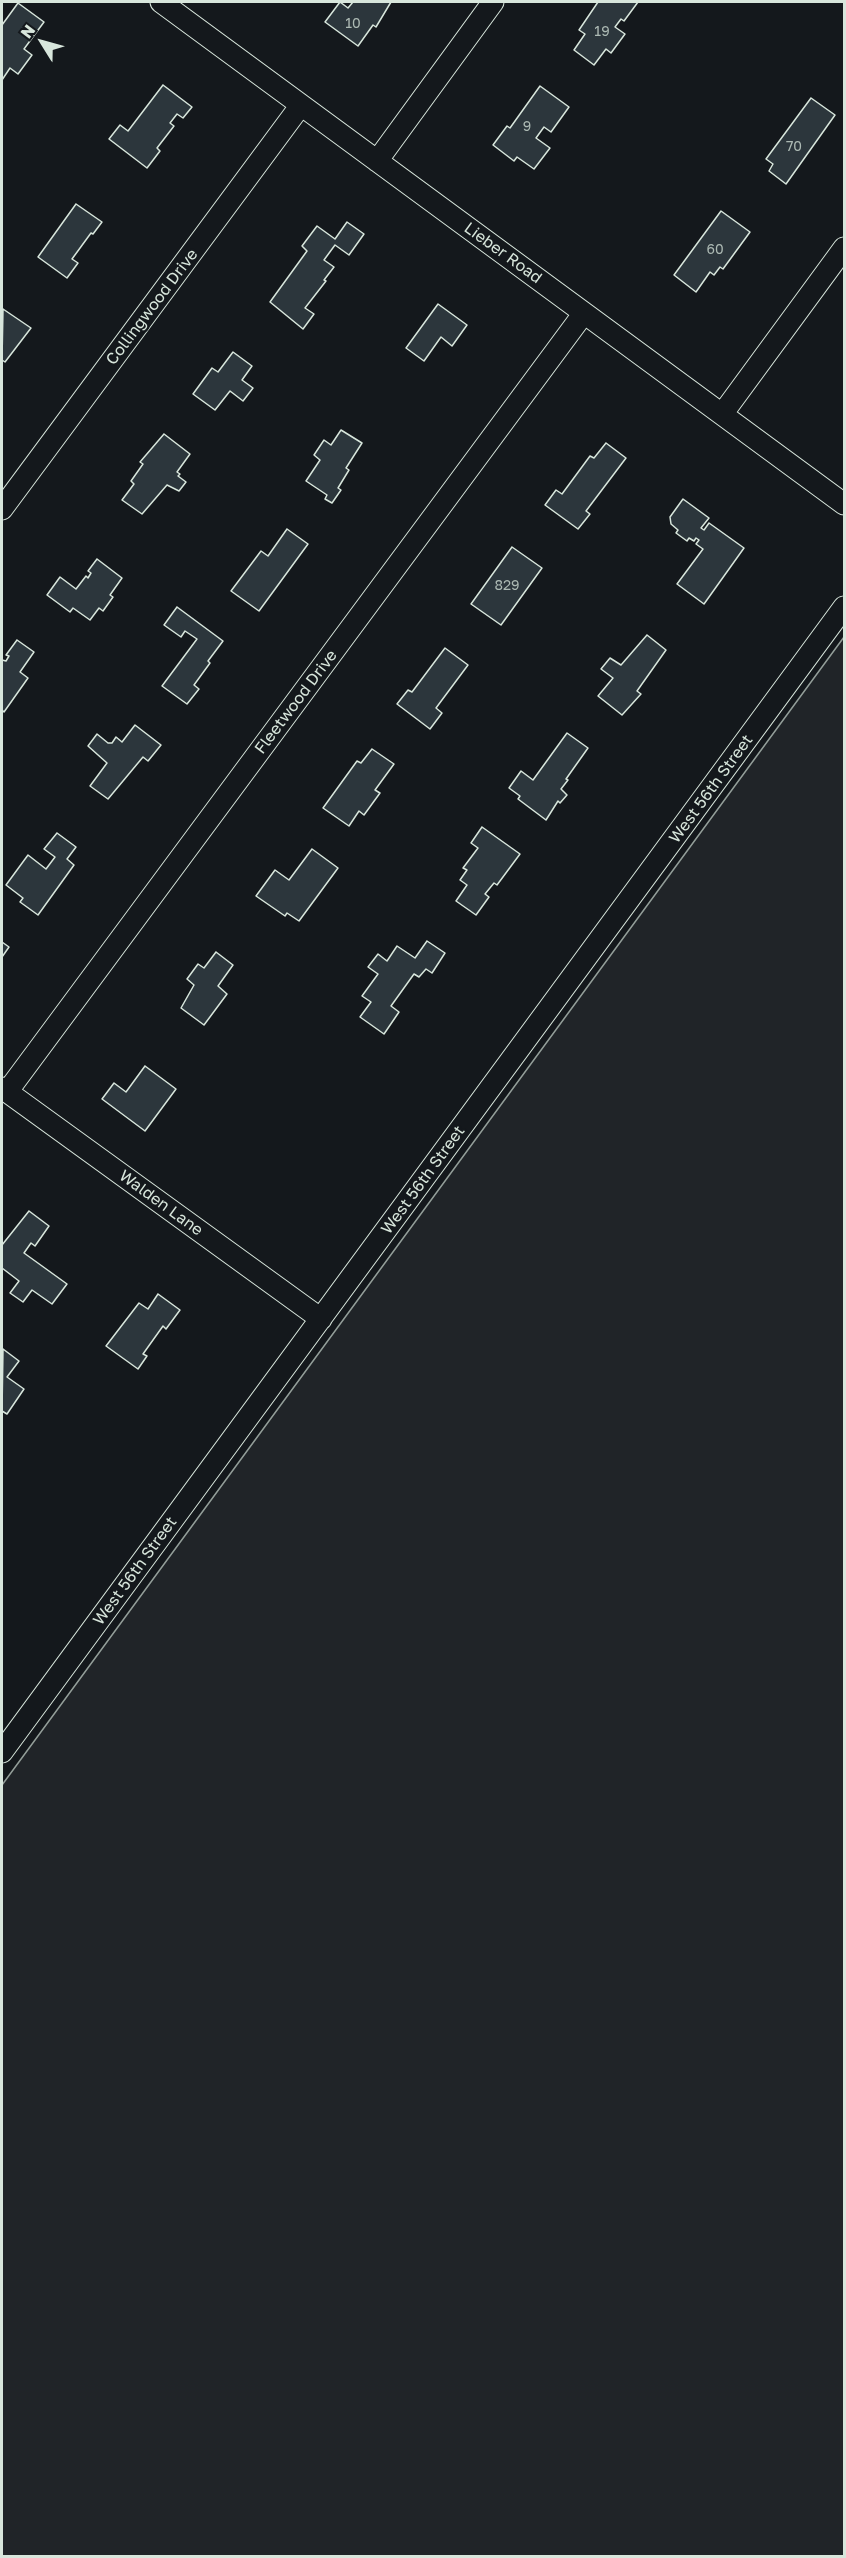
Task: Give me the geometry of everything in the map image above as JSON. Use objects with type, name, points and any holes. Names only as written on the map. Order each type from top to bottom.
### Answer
[{"type":"street","name":"Lieber Road","points":[[161,2],[844,504]]},
{"type":"street","points":[[377,160],[493,2]]},
{"type":"street","name":"Collingwood Drive","points":[[2,509],[301,105]]},
{"type":"street","points":[[723,413],[844,248]]},
{"type":"street","name":"Fleetwood Drive","points":[[4,1090],[584,313]]},
{"type":"street","name":"West 56th Street","points":[[2,1752],[844,607]]},
{"type":"street","name":"Walden Lane","points":[[4,1090],[321,1319]]},
{"type":"shaded area","points":[[844,637],[844,2556],[2,2556],[2,1785]]},
{"type":"building","points":[[340,2],[348,8],[353,2],[391,2],[376,27],[373,25],[358,46],[325,22]]},
{"type":"building","points":[[598,2],[638,2],[624,21],[621,19],[615,27],[625,34],[611,53],[606,49],[594,65],[574,50],[585,34],[579,30]]},
{"type":"building","points":[[18,3],[44,22],[24,49],[32,55],[18,74],[10,68],[2,80],[2,25]]},
{"type":"building","points":[[163,85],[192,107],[183,118],[177,114],[170,123],[174,126],[157,148],[160,151],[147,168],[109,139],[120,125],[128,131]]},
{"type":"building","points":[[540,86],[569,107],[551,132],[544,127],[536,138],[550,148],[534,169],[517,157],[514,161],[493,145],[507,126],[510,128]]},
{"type":"building","points":[[811,98],[835,115],[786,184],[769,171],[773,164],[766,159]]},
{"type":"building","points":[[76,204],[102,222],[72,259],[78,263],[67,278],[38,257]]},
{"type":"building","points":[[721,211],[750,232],[723,269],[720,267],[714,275],[710,272],[696,292],[674,275]]},
{"type":"building","points":[[347,222],[364,234],[349,255],[335,245],[324,260],[334,267],[305,308],[314,314],[303,329],[270,302],[307,251],[302,246],[317,226],[335,239]]},
{"type":"building","points":[[438,304],[467,325],[452,346],[441,337],[424,361],[406,348]]},
{"type":"building","points":[[3,309],[31,328],[5,362],[2,360]]},
{"type":"building","points":[[233,352],[252,366],[242,380],[253,388],[243,401],[230,391],[215,410],[193,394],[212,368],[218,372]]},
{"type":"building","points":[[341,430],[362,443],[346,468],[349,470],[338,488],[341,490],[332,503],[325,499],[327,495],[306,481],[320,460],[314,455],[324,440],[331,445]]},
{"type":"building","points":[[164,434],[190,454],[177,472],[180,474],[178,476],[186,482],[179,491],[167,485],[142,514],[122,500],[134,484],[131,481],[143,464],[140,462]]},
{"type":"building","points":[[606,443],[626,458],[586,511],[590,514],[578,529],[545,505],[556,490],[562,494],[590,456],[594,458]]},
{"type":"building","points":[[683,499],[709,518],[701,528],[704,530],[709,523],[744,548],[704,604],[677,584],[703,549],[696,544],[699,540],[696,538],[694,541],[689,538],[687,541],[676,533],[678,530],[671,524],[670,517]]},
{"type":"building","points":[[287,529],[308,544],[259,611],[231,591],[261,551],[268,556]]},
{"type":"building","points":[[512,547],[542,568],[501,625],[471,604]]},
{"type":"building","points":[[97,559],[122,578],[110,595],[113,597],[103,611],[99,608],[90,620],[73,608],[70,612],[47,595],[60,577],[76,589],[86,576],[88,578],[91,573],[88,571]]},
{"type":"building","points":[[177,607],[223,641],[194,685],[199,689],[187,704],[162,686],[197,639],[185,631],[181,637],[164,625]]},
{"type":"building","points":[[647,635],[666,650],[637,691],[641,694],[622,715],[598,696],[613,678],[601,669],[610,658],[621,665]]},
{"type":"building","points":[[17,640],[34,652],[20,672],[28,678],[4,712],[2,710],[2,660],[6,661],[9,656],[6,655]]},
{"type":"building","points":[[445,648],[468,665],[436,708],[442,713],[430,729],[397,704],[408,690],[412,692]]},
{"type":"building","points":[[135,725],[161,745],[148,761],[143,757],[108,799],[90,786],[107,763],[88,746],[97,734],[108,743],[112,743],[116,737],[122,742]]},
{"type":"building","points":[[567,733],[588,748],[561,789],[567,795],[560,803],[558,801],[546,820],[518,799],[520,796],[509,788],[521,771],[533,780]]},
{"type":"building","points":[[372,749],[394,764],[375,790],[380,793],[364,815],[359,811],[349,826],[323,808],[357,761],[361,763]]},
{"type":"building","points":[[482,827],[520,854],[497,885],[494,883],[485,894],[489,897],[476,915],[456,901],[467,885],[460,880],[467,870],[463,868],[478,848],[471,843]]},
{"type":"building","points":[[57,833],[76,847],[67,859],[74,865],[38,915],[20,902],[23,898],[6,885],[28,855],[46,869],[55,857],[44,849]]},
{"type":"building","points":[[312,849],[338,868],[299,921],[287,913],[285,916],[256,896],[275,870],[289,880]]},
{"type":"building","points":[[427,941],[445,953],[432,973],[426,969],[419,977],[414,974],[391,1006],[399,1012],[384,1034],[360,1017],[371,1002],[362,996],[378,974],[368,967],[378,954],[387,961],[397,946],[415,958]]},
{"type":"building","points":[[2,942],[9,947],[2,957]]},
{"type":"building","points":[[216,952],[233,965],[218,986],[227,994],[204,1025],[181,1008],[194,985],[187,979],[198,964],[204,968]]},
{"type":"building","points":[[145,1066],[176,1089],[145,1131],[102,1099],[114,1083],[126,1092]]},
{"type":"building","points":[[29,1211],[49,1226],[35,1246],[31,1243],[24,1253],[67,1284],[52,1304],[32,1290],[23,1302],[10,1293],[19,1281],[2,1268],[2,1245]]},
{"type":"building","points":[[158,1294],[180,1310],[166,1329],[163,1326],[143,1354],[147,1356],[138,1369],[106,1346],[139,1303],[148,1309]]},
{"type":"building","points":[[3,1349],[19,1361],[7,1377],[24,1389],[7,1414],[2,1411]]}]
